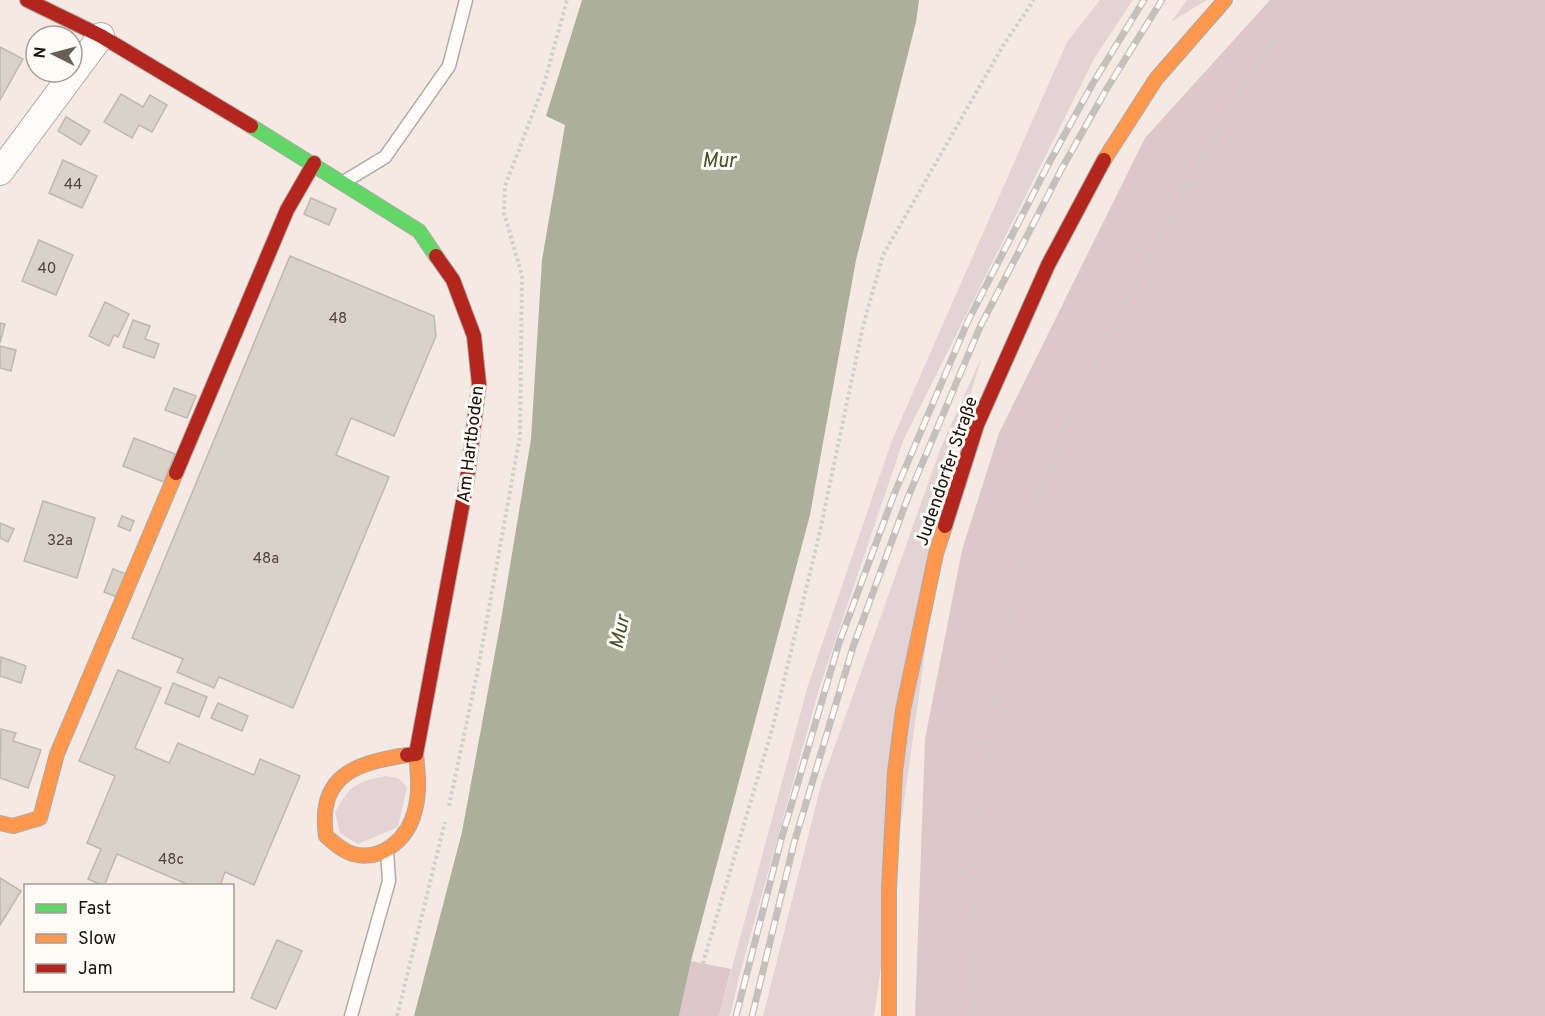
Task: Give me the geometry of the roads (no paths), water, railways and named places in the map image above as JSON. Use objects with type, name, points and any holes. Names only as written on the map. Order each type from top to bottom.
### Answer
[{"type":"street","name":"Am Hartboden","points":[[27,0],[100,36],[314,163],[419,231],[453,280],[474,336],[479,384],[467,480],[416,754],[419,781],[414,820],[406,837],[387,850]]},
{"type":"street","name":"Judendorfer Straße","points":[[890,1016],[890,888],[895,772],[903,710],[936,554],[977,425],[1048,265],[1105,159],[1156,79],[1225,0]]},
{"type":"street","points":[[0,172],[100,36]]},
{"type":"street","points":[[0,823],[13,826],[40,818],[57,753],[287,210],[314,163]]},
{"type":"street","points":[[387,850],[367,856],[345,852],[326,837],[323,810],[333,785],[356,766],[386,758],[416,754]]},
{"type":"lane","points":[[343,182],[384,156],[448,66],[465,0]]},
{"type":"lane","points":[[351,1016],[389,881],[387,850]]},
{"type":"water","name":"Mur","points":[[582,0],[919,0],[916,22],[856,260],[810,515],[691,961],[679,1016],[414,1016],[462,832],[531,439],[542,260],[565,125],[546,116]]},
{"type":"railway","points":[[736,1016],[781,840],[839,643],[895,492],[968,321],[1049,163],[1093,83],[1144,0]]},
{"type":"railway","points":[[752,1016],[794,843],[853,647],[908,497],[980,327],[1061,170],[1106,90],[1162,0]]}]
